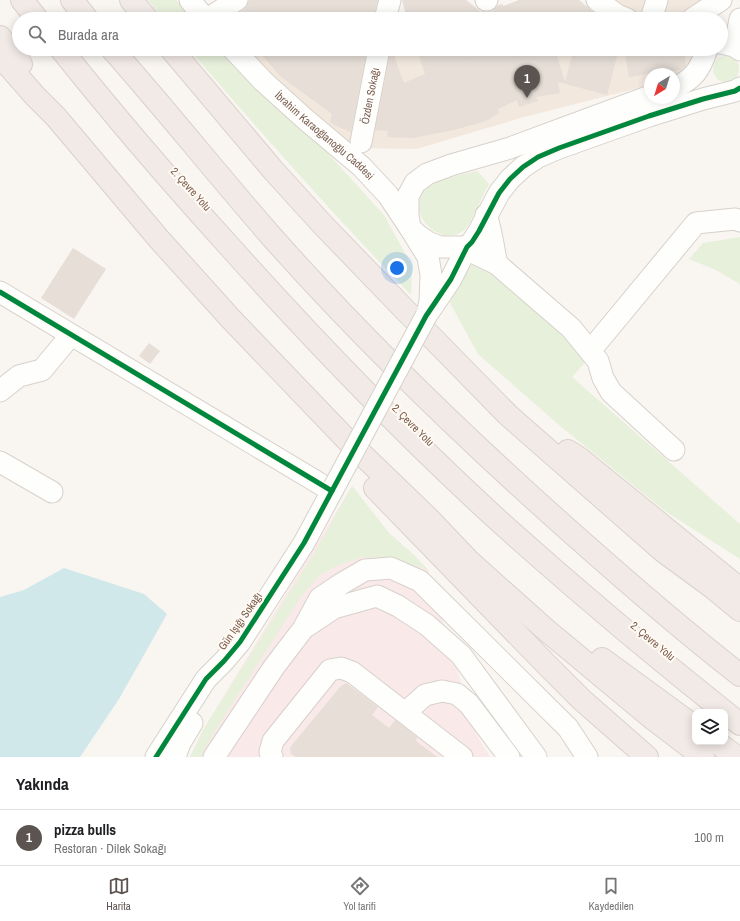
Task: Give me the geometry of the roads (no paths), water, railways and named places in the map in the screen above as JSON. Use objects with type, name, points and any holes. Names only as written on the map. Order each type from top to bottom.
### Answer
[{"type":"highway","points":[[22,0],[31,12]]},
{"type":"highway","points":[[72,0],[81,12]]},
{"type":"highway","points":[[131,0],[140,12]]},
{"type":"highway","points":[[0,36],[12,52]]},
{"type":"highway","points":[[0,56],[56,117],[158,238],[230,318],[383,476],[429,519],[470,562],[546,629],[652,718],[703,757]]},
{"type":"highway","points":[[15,56],[56,117]]},
{"type":"highway","name":"2. Çevre Yolu","points":[[67,56],[162,171],[245,264],[297,321],[418,444],[500,522],[575,588],[653,654],[740,724]]},
{"type":"highway","points":[[118,56],[272,236],[360,331],[461,432],[538,503],[669,617],[740,675]]},
{"type":"highway","points":[[177,56],[273,170],[312,213],[508,415],[663,551],[712,587],[740,610]]},
{"type":"highway","points":[[317,409],[330,432],[360,471],[582,700],[647,757]]},
{"type":"highway","points":[[508,415],[578,458],[740,589]]},
{"type":"highway","points":[[429,519],[477,556],[586,647],[692,725]]},
{"type":"highway","points":[[663,551],[691,582],[740,625]]},
{"type":"highway","points":[[720,745],[737,757]]},
{"type":"street","points":[[190,0],[200,12]]},
{"type":"street","points":[[217,12],[237,0]]},
{"type":"street","points":[[387,12],[390,0]]},
{"type":"street","points":[[597,0],[613,12]]},
{"type":"street","points":[[653,12],[657,0]]},
{"type":"street","points":[[703,12],[721,0]]},
{"type":"street","points":[[722,12],[728,0]]},
{"type":"street","points":[[740,19],[737,35],[740,46]]},
{"type":"street","points":[[728,45],[740,50]]},
{"type":"street","name":"İbrahim Karaoğlanoğlu Caddesi","points":[[240,56],[263,81],[362,167],[388,195],[428,257],[431,275],[431,288],[430,302],[426,316]]},
{"type":"street","name":"Özden Sokağı","points":[[361,142],[377,56]]},
{"type":"street","points":[[680,85],[688,81],[693,76],[702,64],[705,56]]},
{"type":"street","points":[[426,316],[451,279],[467,247],[479,231],[486,215],[499,193],[510,179],[523,167],[538,157],[559,148],[649,116],[738,90]]},
{"type":"street","points":[[644,98],[510,148],[451,165],[427,174],[415,183],[408,196],[408,215],[410,228],[428,242],[440,247],[467,247],[474,253],[497,264],[571,328],[598,361],[610,392],[674,450]]},
{"type":"street","points":[[486,215],[490,227],[491,240],[497,264]]},
{"type":"street","points":[[590,351],[696,223],[735,219],[740,221]]},
{"type":"street","points":[[0,292],[332,491]]},
{"type":"street","name":"Gün Işığı Sokağı","points":[[156,757],[206,679],[240,642],[304,543],[426,316]]},
{"type":"street","points":[[0,391],[18,376],[42,370],[71,335]]},
{"type":"street","points":[[0,462],[52,492]]},
{"type":"street","points":[[697,555],[740,576]]},
{"type":"street","points":[[214,757],[274,667],[303,629],[320,598],[365,570],[390,568],[420,581],[568,728],[587,757]]},
{"type":"street","points":[[303,629],[334,608],[377,596],[398,606],[428,625],[461,655],[536,757]]},
{"type":"street","name":"Gün Işığı Sokağı","points":[[175,757],[180,742],[229,666],[240,642]]},
{"type":"street","points":[[272,757],[270,752],[273,741],[330,670],[335,668],[341,668],[352,672],[406,712],[462,757]]},
{"type":"street","points":[[406,712],[425,695],[442,691],[457,694],[469,704],[509,757]]},
{"type":"water","points":[[64,568],[144,594],[167,614],[119,699],[80,757],[0,757],[0,597],[24,590]]},
{"type":"place","name":"pizza bulls","points":[[527,98]]}]
